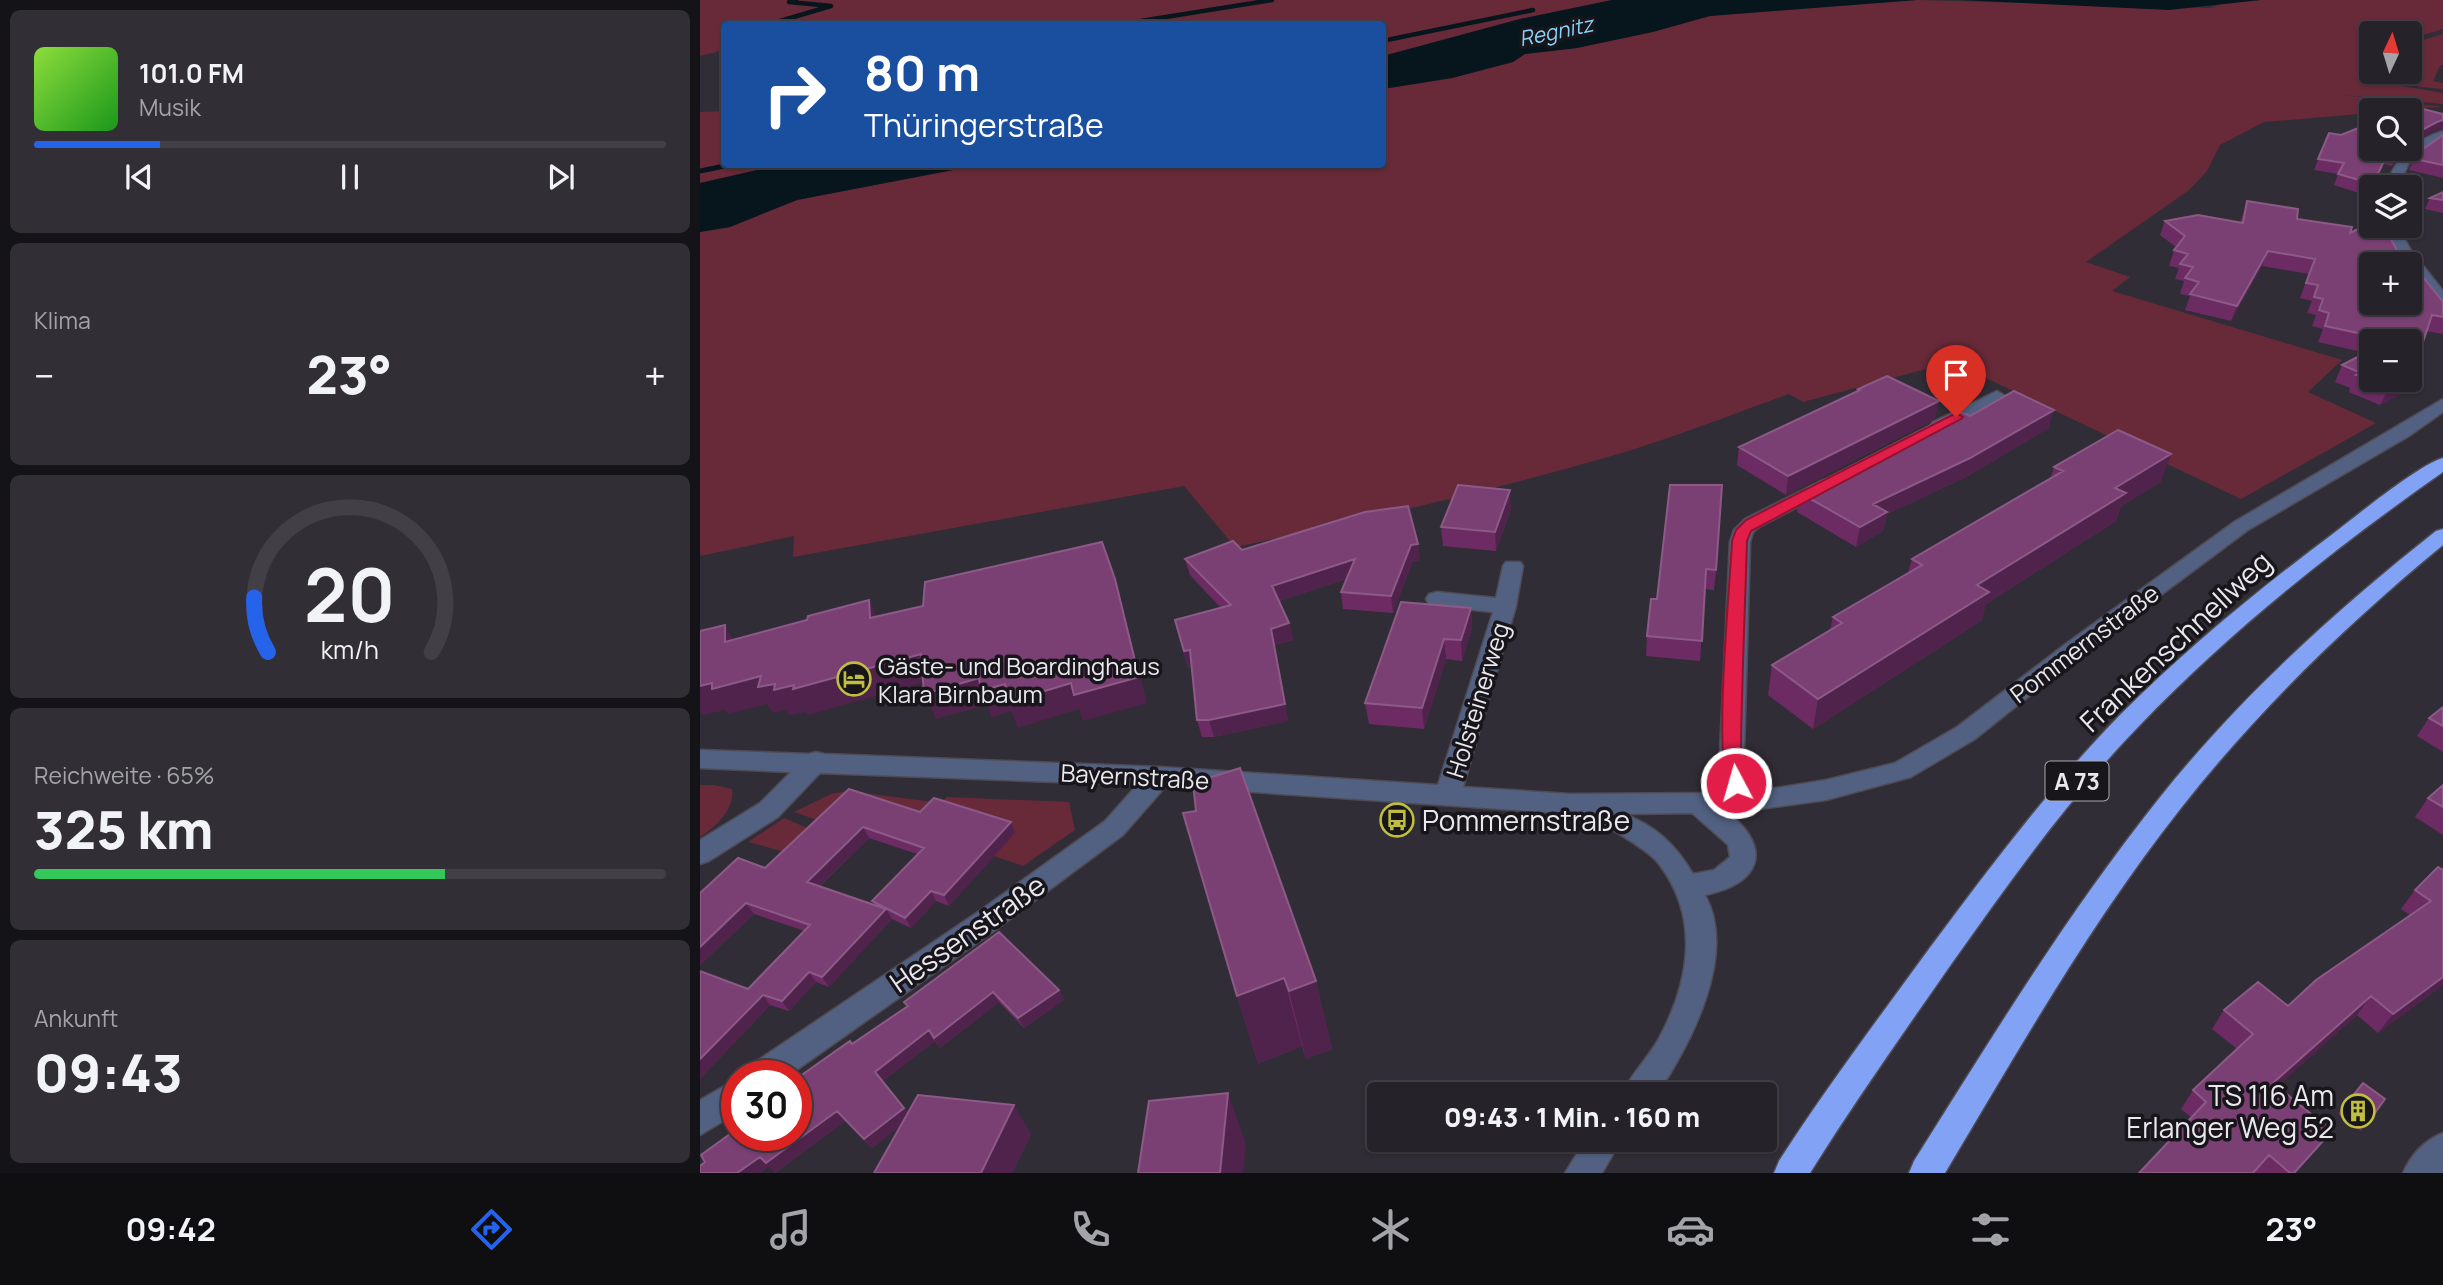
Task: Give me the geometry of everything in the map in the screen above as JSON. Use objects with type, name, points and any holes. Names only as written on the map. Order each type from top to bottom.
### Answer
[{"type":"highway","name":"Frankenschnellweg","points":[[1791,1173],[1832,1106],[2001,872],[2129,722],[2217,637],[2310,558],[2443,464]]},
{"type":"highway","points":[[1926,1173],[2025,1011],[2141,842],[2210,755],[2267,692],[2338,622],[2443,535]]},
{"type":"street","points":[[2395,175],[2405,158],[2443,134]]},
{"type":"street","points":[[2398,238],[2443,301]]},
{"type":"street","points":[[1919,436],[1997,396]]},
{"type":"street","name":"Pommernstraße","points":[[1570,804],[1740,803],[1826,790],[1902,770],[1966,733],[2075,648],[2241,526],[2403,432],[2443,404]]},
{"type":"street","points":[[1740,803],[1732,752],[1740,541],[1744,530],[1752,523],[1835,479]]},
{"type":"street","name":"Holsteinerweg","points":[[1448,794],[1505,606],[1513,566]]},
{"type":"street","name":"Holsteinerweg","points":[[1437,599],[1505,606]]},
{"type":"street","name":"Bayernstraße","points":[[700,759],[816,761],[1160,776],[1570,804]]},
{"type":"street","points":[[700,853],[769,810],[816,761]]},
{"type":"street","name":"Hessenstraße","points":[[785,1060],[988,920],[1114,828],[1160,776]]},
{"type":"street","points":[[1687,887],[1724,878],[1737,869],[1744,856],[1742,841],[1733,830],[1697,803]]},
{"type":"street","points":[[1570,804],[1628,826],[1651,840],[1668,855],[1698,907],[1699,965],[1692,998],[1668,1052],[1647,1082]]},
{"type":"street","points":[[700,1119],[721,1105]]},
{"type":"street","points":[[2420,1173],[2443,1149]]},
{"type":"street","points":[[1581,1173],[1596,1152]]},
{"type":"shaded area","points":[[700,0],[1612,0],[1520,19],[1386,55],[1386,21],[721,21],[721,51],[700,56]]},
{"type":"shaded area","points":[[1917,0],[2210,8],[2230,1],[2443,0],[2443,29],[2422,35],[2422,21],[2359,21],[2359,84],[2394,84],[2443,93],[2443,104],[2422,102],[2422,98],[2342,95],[2367,98],[2359,98],[2359,114],[2264,122],[2220,145],[2207,171],[2189,190],[2086,262],[2130,277],[2112,291],[2342,360],[2308,392],[2376,423],[2241,499],[1952,362],[1803,402],[1789,394],[1661,440],[1571,468],[1235,547],[1184,486],[793,557],[794,536],[700,556],[700,232],[730,227],[797,200],[963,168],[1386,168],[1386,89],[1452,78],[1513,62],[1525,54],[1577,48],[1710,16]]},
{"type":"shaded area","points":[[2443,34],[2443,65],[2433,81],[2443,83],[2443,89],[2407,84],[2422,84],[2422,40]]},
{"type":"shaded area","points":[[2422,105],[2443,107],[2422,108]]},
{"type":"shaded area","points":[[721,111],[721,168],[766,168],[700,183],[700,112]]},
{"type":"shaded area","points":[[700,785],[732,789],[732,796],[731,804],[723,817],[700,837]]},
{"type":"shaded area","points":[[847,791],[942,803],[946,797],[1069,802],[1075,830],[1023,866],[994,856],[1015,832],[926,822],[829,824],[794,812],[831,794]]},
{"type":"shaded area","points":[[784,818],[819,833],[796,855],[748,842]]},
{"type":"water","name":"Regnitz","points":[[1612,0],[1917,0],[1710,16],[1653,32],[1577,48],[1525,54],[1513,62],[1452,78],[1386,89],[1386,55],[1520,19]]},
{"type":"water","points":[[1960,0],[2261,0],[2169,10]]},
{"type":"water","points":[[766,168],[963,168],[797,200],[730,227],[700,232],[700,183]]},
{"type":"building","points":[[2422,109],[2443,114],[2443,120],[2422,130]]},
{"type":"building","points":[[2359,128],[2359,161],[2384,161],[2377,175],[2359,175],[2359,180],[2338,174],[2344,163],[2318,159],[2329,133],[2341,135]]},
{"type":"building","points":[[2443,135],[2443,165],[2422,161],[2422,150]]},
{"type":"building","points":[[2443,192],[2443,200],[2430,198]]},
{"type":"building","points":[[2247,201],[2298,209],[2297,219],[2352,227],[2350,233],[2359,228],[2359,238],[2389,238],[2398,252],[2359,252],[2359,315],[2422,315],[2422,276],[2443,302],[2443,317],[2432,315],[2422,345],[2422,329],[2359,329],[2359,333],[2325,326],[2329,313],[2319,310],[2323,299],[2314,297],[2318,285],[2306,283],[2315,259],[2268,251],[2237,306],[2190,294],[2199,282],[2185,278],[2193,267],[2180,264],[2188,254],[2174,250],[2185,236],[2165,221],[2198,215],[2243,223]]},
{"type":"building","points":[[2359,356],[2359,372],[2342,365]]},
{"type":"building","points":[[1887,376],[1939,401],[1788,476],[1739,447],[1860,390],[1858,389]]},
{"type":"building","points":[[2014,391],[2054,410],[1970,458],[1873,504],[1887,512],[1860,527],[1800,493],[1813,491],[1808,488],[1958,411],[1970,416]]},
{"type":"building","points":[[2118,430],[2171,454],[2115,488],[2126,493],[1977,585],[1989,592],[1818,699],[1772,665],[1842,623],[1833,617],[1922,565],[1912,559],[2063,471],[2054,467]]},
{"type":"building","points":[[1458,485],[1510,490],[1495,532],[1441,527]]},
{"type":"building","points":[[1670,485],[1722,485],[1716,570],[1706,569],[1702,641],[1647,636],[1651,599],[1657,599]]},
{"type":"building","points":[[1408,506],[1418,544],[1411,545],[1391,596],[1341,592],[1355,559],[1272,586],[1289,623],[1271,629],[1285,704],[1209,720],[1197,720],[1190,650],[1184,651],[1175,620],[1231,605],[1185,559],[1233,541],[1242,550],[1365,512]]},
{"type":"building","points":[[1102,542],[1115,579],[1139,677],[1074,695],[1071,683],[1008,702],[1005,684],[981,691],[979,678],[924,694],[921,654],[793,689],[794,685],[774,690],[775,684],[758,687],[761,676],[712,689],[712,683],[700,686],[700,631],[725,625],[725,642],[869,600],[870,618],[923,606],[925,582]]},
{"type":"building","points":[[1401,602],[1471,608],[1461,640],[1444,639],[1422,708],[1365,703]]},
{"type":"building","points":[[2443,707],[2443,726],[2429,718]]},
{"type":"building","points":[[1240,768],[1316,981],[1289,991],[1284,978],[1237,996],[1183,813],[1196,811],[1193,783]]},
{"type":"building","points":[[2443,785],[2443,807],[2428,798]]},
{"type":"building","points":[[849,789],[920,812],[934,798],[1011,822],[944,895],[931,891],[905,918],[872,901],[924,848],[863,827],[807,882],[886,909],[822,977],[809,972],[782,1001],[763,995],[700,1059],[700,971],[748,989],[810,925],[746,903],[700,947],[700,893],[738,858],[765,868]]},
{"type":"building","points":[[2438,867],[2443,870],[2443,977],[2393,1014],[2371,996],[2273,1083],[2332,1131],[2294,1173],[2290,1173],[2269,1155],[2253,1173],[2139,1173],[2206,1102],[2193,1090],[2253,1034],[2224,1010],[2258,982],[2288,1006],[2316,980],[2431,901],[2415,890]]},
{"type":"building","points":[[999,932],[1059,990],[1018,1018],[993,992],[934,1038],[929,1030],[875,1072],[904,1108],[864,1139],[837,1111],[812,1129],[812,1068],[908,1006],[904,1002]]},
{"type":"building","points":[[2363,1083],[2385,1099],[2369,1121],[2346,1104]]},
{"type":"building","points":[[1228,1093],[1220,1173],[1138,1173],[1149,1101]]},
{"type":"building","points":[[918,1095],[1014,1105],[981,1173],[874,1173]]},
{"type":"building","points":[[721,1141],[721,1151],[782,1151],[766,1163],[760,1157],[737,1173],[700,1173],[700,1166],[705,1162],[701,1155]]},
{"type":"waterway","points":[[780,21],[831,6],[789,2],[796,0]]},
{"type":"waterway","points":[[1141,21],[1272,0]]},
{"type":"waterway","points":[[1386,40],[1533,10]]},
{"type":"waterway","points":[[700,171],[721,167]]},
{"type":"place","name":"Gäste- und Boardinghaus Klara Birnbaum","points":[[854,679]]},
{"type":"place","name":"Pommernstraße","points":[[1397,820]]},
{"type":"place","name":"TS 116 Am Erlanger Weg 52","points":[[2358,1111]]},
{"type":"route","points":[[1736,783],[1732,752],[1733,713],[1740,541],[1744,530],[1752,523],[1956,417]]}]
